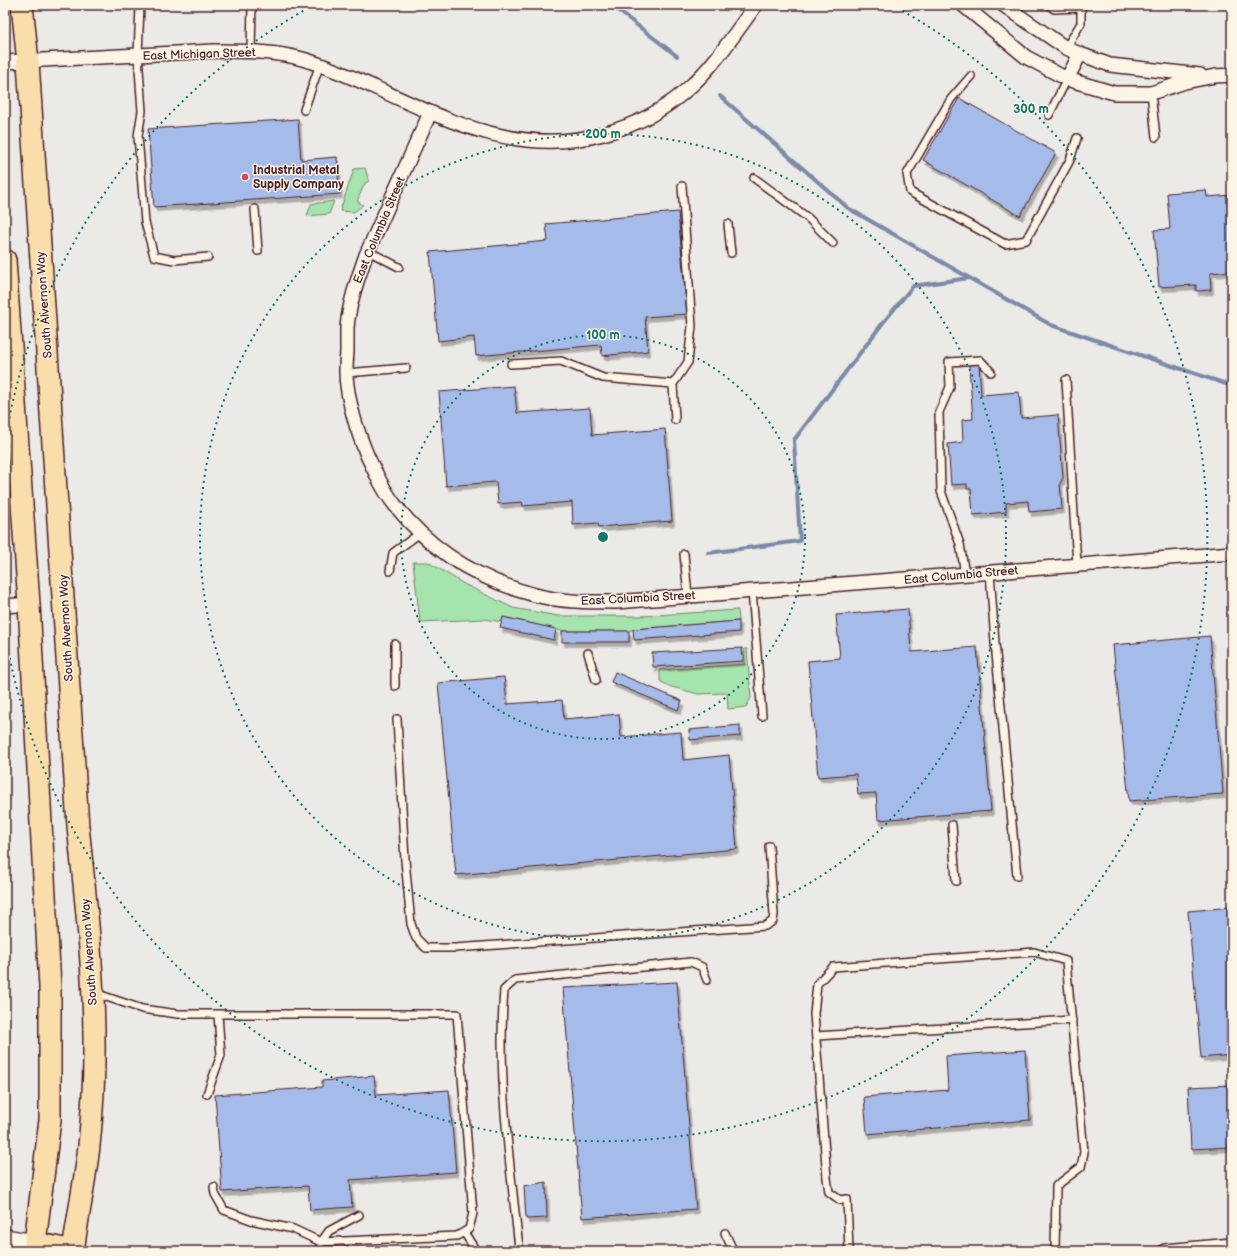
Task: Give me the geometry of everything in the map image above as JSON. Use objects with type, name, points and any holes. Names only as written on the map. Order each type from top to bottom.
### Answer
[{"type":"main road","name":"South Alvernon Way","points":[[22,5],[28,62],[78,826],[93,993],[94,1056],[89,1147],[73,1251]]},
{"type":"main road","points":[[5,260],[29,604],[50,987],[50,1120],[35,1247],[73,1251]]},
{"type":"street","name":"East Michigan Street","points":[[5,62],[28,62],[214,51],[276,53],[320,64],[430,113],[483,133],[536,141],[575,140],[625,128],[659,110],[693,84],[707,69],[756,5]]},
{"type":"street","points":[[963,5],[1026,57],[1067,79],[1114,93],[1151,93],[1185,82],[1215,76],[1232,75]]},
{"type":"street","points":[[1010,7],[1066,48],[1110,65],[1215,76]]},
{"type":"street","points":[[1067,79],[1080,54]]},
{"type":"street","name":"East Columbia Street","points":[[430,113],[368,251],[358,277],[347,327],[346,373],[355,422],[360,439],[384,488],[395,505],[420,533],[445,554],[471,570],[502,585],[536,596],[577,602],[616,602],[1232,553]]},
{"type":"street","points":[[5,606],[29,604]]},
{"type":"street","points":[[5,1238],[35,1247]]},
{"type":"street","points":[[1165,1251],[1232,1245]]},
{"type":"lane","points":[[140,5],[138,55],[142,111],[138,136],[145,222],[154,256],[174,260],[208,257]]},
{"type":"lane","points":[[251,51],[252,5]]},
{"type":"lane","points":[[1049,5],[1054,9],[1081,8],[1081,23],[1066,48]]},
{"type":"lane","points":[[304,110],[320,64]]},
{"type":"lane","points":[[971,76],[951,100],[907,174],[910,192],[1005,244],[1026,240],[1070,160],[1077,138]]},
{"type":"lane","points":[[1049,115],[1067,79]]},
{"type":"lane","points":[[1151,93],[1156,137]]},
{"type":"lane","points":[[754,178],[808,218],[833,243]]},
{"type":"lane","points":[[675,420],[673,384],[688,362],[692,326],[682,186]]},
{"type":"lane","points":[[255,209],[258,252]]},
{"type":"lane","points":[[728,224],[731,252]]},
{"type":"lane","points":[[368,251],[399,267]]},
{"type":"lane","points":[[965,574],[960,544],[941,491],[939,412],[950,387],[949,362],[980,360],[991,372]]},
{"type":"lane","points":[[511,364],[561,361],[603,378],[673,384]]},
{"type":"lane","points":[[346,373],[406,368]]},
{"type":"lane","points":[[1066,380],[1077,565]]},
{"type":"lane","points":[[390,571],[393,553],[420,533]]},
{"type":"lane","points":[[684,554],[688,596]]},
{"type":"lane","points":[[990,572],[1017,876]]},
{"type":"lane","points":[[752,591],[762,716]]},
{"type":"lane","points":[[395,644],[395,686]]},
{"type":"lane","points":[[588,653],[596,680]]},
{"type":"lane","points":[[397,719],[405,860],[411,924],[416,938],[426,948],[765,926],[773,921],[774,914],[769,846]]},
{"type":"lane","points":[[952,825],[956,881]]},
{"type":"lane","points":[[849,1251],[847,1200],[840,1200],[829,1192],[827,1178],[814,1014],[817,984],[834,967],[1034,952],[1066,961],[1084,1152],[1081,1167],[1056,1186],[1055,1251]]},
{"type":"lane","points":[[519,1248],[504,1099],[502,1016],[504,990],[515,980],[692,962],[702,967],[707,980]]},
{"type":"lane","points":[[93,993],[142,1009],[178,1014],[457,1014],[473,1214],[470,1229],[457,1236],[321,1242],[294,1229],[252,1220],[224,1210],[214,1194],[214,1187]]},
{"type":"lane","points":[[207,1094],[221,1055],[218,1015]]},
{"type":"lane","points":[[816,1036],[1072,1020]]},
{"type":"lane","points":[[319,1251],[321,1242],[329,1231],[359,1215]]},
{"type":"lane","points":[[464,1232],[476,1251]]},
{"type":"lane","points":[[725,1233],[732,1248],[736,1251]]},
{"type":"green space","points":[[365,168],[369,181],[365,183],[357,201],[363,205],[354,212],[340,211],[354,169]]},
{"type":"green space","points":[[334,201],[329,214],[307,216],[311,204]]},
{"type":"green space","points":[[413,562],[428,562],[464,584],[513,608],[558,616],[640,616],[738,610],[739,621],[634,629],[629,631],[562,631],[503,617],[502,622],[484,619],[420,622]]},
{"type":"green space","points":[[744,649],[747,649],[751,698],[746,707],[728,709],[727,693],[698,694],[668,686],[660,681],[660,670],[745,664]]},
{"type":"building","points":[[959,98],[1056,153],[1020,216],[923,160]]},
{"type":"building","name":"Industrial Metal Supply Company","points":[[298,119],[301,160],[337,157],[340,194],[154,207],[148,129]]},
{"type":"building","points":[[1206,190],[1207,197],[1232,195],[1232,271],[1210,273],[1211,290],[1196,291],[1196,285],[1159,287],[1154,230],[1170,229],[1167,193]]},
{"type":"building","points":[[678,212],[687,314],[645,317],[648,351],[602,356],[601,345],[476,356],[474,337],[438,341],[430,252],[548,241],[546,224]]},
{"type":"building","points":[[979,364],[981,395],[1019,392],[1021,418],[1058,415],[1063,478],[1060,483],[1062,509],[1029,512],[1028,501],[1006,503],[1006,512],[973,515],[971,489],[967,489],[967,484],[951,485],[948,444],[963,442],[962,420],[973,419],[969,365]]},
{"type":"building","points":[[514,386],[517,413],[590,408],[592,435],[665,429],[672,521],[599,527],[598,523],[573,525],[572,502],[523,506],[522,502],[498,504],[496,482],[446,486],[439,392]]},
{"type":"building","points":[[908,609],[911,652],[977,647],[991,811],[878,820],[876,793],[858,794],[856,774],[818,777],[808,661],[840,658],[836,615]]},
{"type":"building","points":[[503,617],[556,629],[554,640],[500,628]]},
{"type":"building","points":[[739,621],[739,632],[634,640],[633,629]]},
{"type":"building","points":[[562,631],[629,631],[629,642],[562,642]]},
{"type":"building","points":[[1210,636],[1223,794],[1129,801],[1113,645]]},
{"type":"building","points":[[742,648],[743,661],[653,667],[652,653]]},
{"type":"building","points":[[615,672],[682,701],[678,710],[611,682]]},
{"type":"building","points":[[504,677],[507,704],[562,700],[564,719],[619,714],[621,737],[681,732],[683,760],[729,755],[737,849],[456,875],[438,683]]},
{"type":"building","points":[[740,725],[740,736],[690,740],[689,730]]},
{"type":"building","points":[[1232,907],[1232,1055],[1201,1058],[1188,911]]},
{"type":"building","points":[[677,982],[696,1209],[582,1218],[563,988]]},
{"type":"building","points":[[1025,1050],[1030,1120],[867,1134],[864,1097],[948,1090],[946,1056]]},
{"type":"building","points":[[374,1076],[376,1095],[449,1090],[456,1172],[350,1180],[352,1207],[310,1210],[308,1186],[222,1192],[215,1095],[322,1087],[322,1081]]},
{"type":"building","points":[[1232,1085],[1232,1147],[1191,1149],[1188,1087]]},
{"type":"building","points":[[546,1182],[547,1218],[526,1219],[524,1186]]},
{"type":"waterway","points":[[611,5],[677,56]]},
{"type":"waterway","points":[[720,96],[848,208],[1051,325],[1232,386]]},
{"type":"waterway","points":[[708,553],[800,541],[794,440],[882,324],[913,286],[969,278]]},
{"type":"place","name":"Industrial Metal Supply Company","points":[[245,177]]}]
